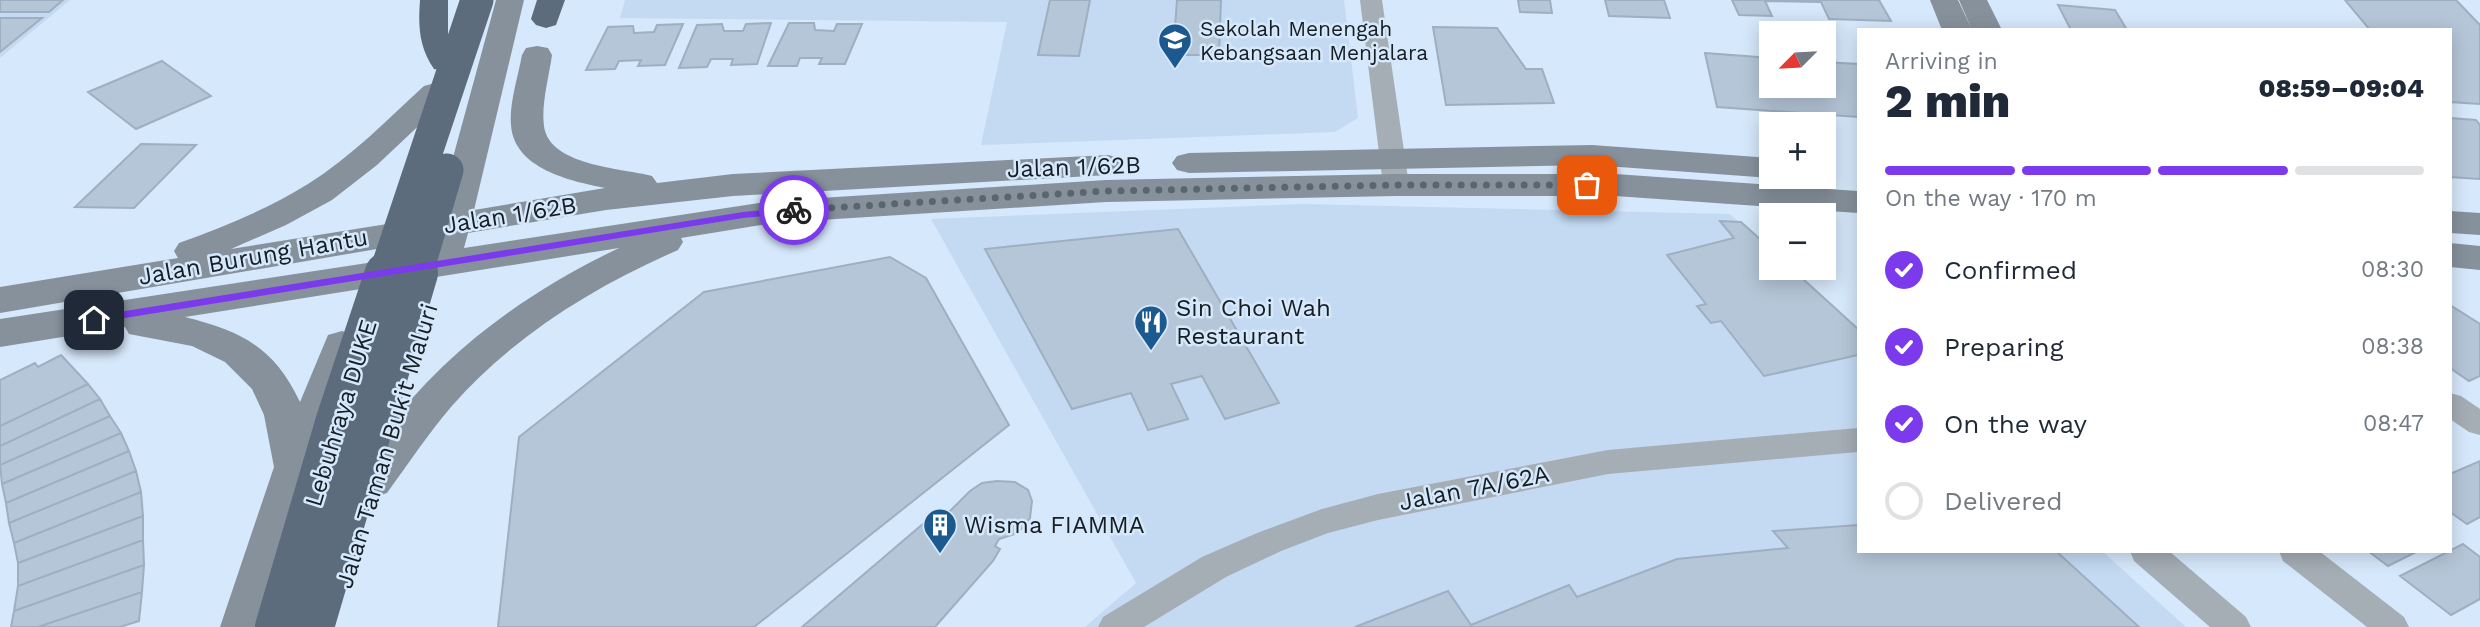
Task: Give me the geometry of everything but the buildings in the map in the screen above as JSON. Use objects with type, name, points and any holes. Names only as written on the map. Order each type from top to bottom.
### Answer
[{"type":"highway","points":[[433,0],[433,33],[440,78]]},
{"type":"highway","name":"Lebuhraya DUKE","points":[[276,627],[337,420],[477,0]]},
{"type":"highway","name":"Lebuhraya DUKE","points":[[313,627],[497,0]]},
{"type":"main road","points":[[244,627],[296,467],[440,78],[464,0]]},
{"type":"main road","name":"Jalan Taman Bukit Maluri","points":[[333,627],[372,481],[442,265],[510,0]]},
{"type":"main road","points":[[1944,0],[1955,28]]},
{"type":"main road","points":[[1973,0],[1986,28]]},
{"type":"main road","points":[[548,6],[537,55],[526,134],[533,145],[544,155],[584,173],[609,180],[738,200]]},
{"type":"main road","points":[[470,161],[498,144],[537,55]]},
{"type":"main road","points":[[55,291],[180,255],[255,226],[290,209],[321,191],[371,153],[440,78]]},
{"type":"main road","name":"Jalan 1/62B","points":[[381,235],[606,199],[738,200],[1106,191],[1592,155],[1759,168]]},
{"type":"main road","name":"Jalan 1/62B","points":[[1394,171],[1857,202]]},
{"type":"main road","points":[[1836,174],[1857,176]]},
{"type":"main road","points":[[372,481],[436,397],[468,365],[508,332],[597,274],[629,257],[685,234],[738,200]]},
{"type":"main road","name":"Jalan 1/62B","points":[[367,278],[442,265],[738,200]]},
{"type":"main road","points":[[2452,222],[2480,224]]},
{"type":"main road","name":"Jalan Burung Hantu","points":[[0,300],[381,235]]},
{"type":"main road","points":[[2452,255],[2480,258]]},
{"type":"main road","name":"Jalan Burung Hantu","points":[[13,332],[367,278]]},
{"type":"main road","points":[[13,332],[121,324],[178,327],[211,335],[238,351],[264,372],[279,400],[296,467]]},
{"type":"street","points":[[1371,0],[1394,171]]},
{"type":"street","points":[[2452,405],[2480,424]]},
{"type":"street","name":"Jalan 7A/62A","points":[[1115,627],[1214,568],[1269,542],[1322,522],[1378,507],[1608,462],[1857,440]]},
{"type":"street","points":[[2148,553],[2234,627]]},
{"type":"street","points":[[2298,553],[2392,627]]},
{"type":"shaded area","points":[[0,0],[70,0],[0,58]]},
{"type":"shaded area","name":"Sekolah Menengah Kebangsaan Menjalara","points":[[625,0],[1344,0],[1358,118],[1335,132],[981,145],[1007,22],[620,18]]},
{"type":"shaded area","points":[[1304,204],[1730,214],[1759,241],[1759,280],[1801,280],[1857,331],[1857,553],[2104,553],[2186,627],[1085,627],[1136,583],[931,219]]},
{"type":"way so far","points":[[794,210],[1106,191],[1396,185],[1587,185]]},
{"type":"place","name":"Sekolah Menengah Kebangsaan Menjalara","points":[[1175,70]]},
{"type":"place","name":"Sin Choi Wah Restaurant","points":[[1151,352]]},
{"type":"place","name":"Wisma FIAMMA","points":[[940,555]]},
{"type":"route","points":[[94,320],[743,215],[794,210]]}]
